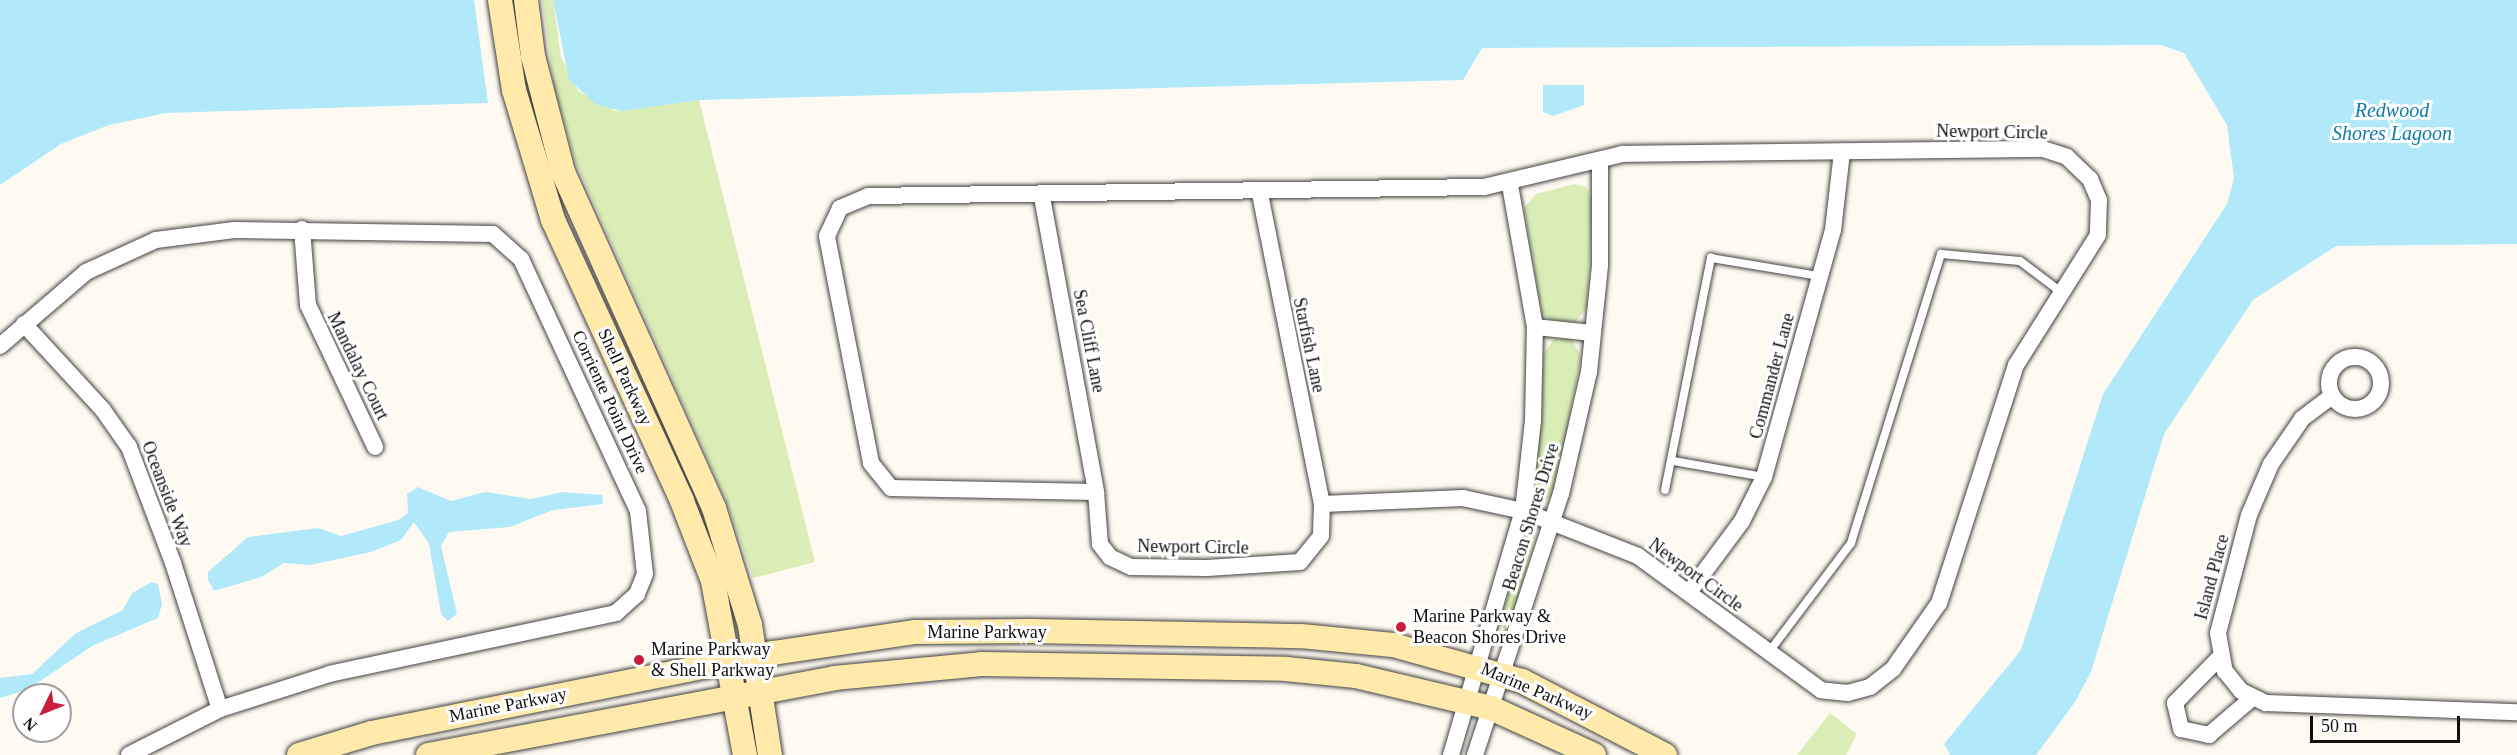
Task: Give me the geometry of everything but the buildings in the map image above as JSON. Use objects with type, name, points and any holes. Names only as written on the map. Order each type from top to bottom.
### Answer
[{"type":"main road","name":"Shell Parkway","points":[[500,0],[514,90],[553,220],[682,501],[713,581],[730,662],[745,755]]},
{"type":"main road","name":"Shell Parkway","points":[[526,0],[535,67],[563,172],[714,507],[755,656],[770,755]]},
{"type":"main road","name":"Marine Parkway","points":[[299,755],[372,733],[755,656],[915,632],[1031,631],[1347,639],[1478,666],[1502,674],[1624,730],[1665,755]]},
{"type":"main road","name":"Marine Parkway","points":[[428,755],[735,697],[907,668],[981,664],[1316,671],[1491,708],[1594,755]]},
{"type":"street","name":"Newport Circle","points":[[2043,149],[2072,160],[2094,187],[2100,220],[2093,244],[2016,365],[1939,603],[1893,669],[1870,687],[1833,693],[1768,653],[1690,591],[1638,556],[1522,511],[1428,497],[1322,504],[1321,536],[1309,554],[1288,566],[1131,567],[1110,557],[1100,544],[1096,492],[909,491],[878,478],[827,236],[840,208],[861,197],[1260,194],[1510,185],[1622,154],[1842,152],[2043,149]]},
{"type":"street","name":"Commander Lane","points":[[1690,591],[1742,521],[1764,477],[1833,230],[1842,152]]},
{"type":"street","name":"Beacon Shores Drive","points":[[1475,755],[1569,467],[1592,333],[1600,265],[1600,161]]},
{"type":"street","name":"Beacon Shores Drive","points":[[1451,755],[1522,511],[1535,327],[1510,185]]},
{"type":"street","name":"Starfish Lane","points":[[1260,194],[1322,504]]},
{"type":"street","name":"Sea Cliff Lane","points":[[1042,196],[1096,492]]},
{"type":"street","name":"Corriente Point Drive","points":[[0,346],[86,272],[156,240],[302,229],[487,233],[513,248],[633,497],[645,545],[645,574],[633,599],[607,616],[341,672],[220,709],[129,755]]},
{"type":"street","name":"Mandalay Court","points":[[302,229],[308,305],[375,447]]},
{"type":"street","name":"Oceanside Way","points":[[24,324],[117,427],[135,460],[220,709]]},
{"type":"street","points":[[1535,327],[1592,333]]},
{"type":"street","name":"Island Place","points":[[2219,658],[2220,620],[2248,515],[2271,464],[2302,419],[2332,396]]},
{"type":"street","points":[[2251,699],[2209,735],[2181,729],[2175,703],[2219,658],[2251,699],[2279,705],[2517,712]]},
{"type":"lane","points":[[1768,653],[1851,543],[1941,255],[2020,261],[2061,292]]},
{"type":"lane","points":[[1665,490],[1673,461],[1712,258],[1820,276]]},
{"type":"lane","points":[[1673,461],[1764,477]]},
{"type":"green space","points":[[542,0],[553,0],[561,57],[578,91],[615,111],[699,100],[815,562],[753,578],[725,497],[575,161],[554,87]]},
{"type":"green space","points":[[1574,184],[1586,187],[1593,201],[1587,308],[1576,321],[1560,323],[1542,315],[1524,208],[1536,194]]},
{"type":"green space","points":[[1554,339],[1572,339],[1581,357],[1554,494],[1543,502],[1531,492],[1530,482],[1537,471],[1543,354]]},
{"type":"green space","points":[[1536,534],[1510,627],[1504,629],[1498,621],[1528,536]]},
{"type":"green space","points":[[1830,713],[1857,734],[1846,755],[1797,755]]},
{"type":"water","points":[[0,0],[474,0],[488,103],[166,113],[109,125],[61,144],[0,185]]},
{"type":"water","name":"Redwood Shores Lagoon","points":[[553,0],[2517,0],[2517,244],[2336,246],[2253,300],[2164,434],[2091,672],[2075,702],[2036,755],[1950,755],[1944,744],[2021,650],[2103,394],[2227,204],[2234,178],[2227,125],[2184,53],[2161,45],[1482,48],[1463,80],[699,100],[622,111],[597,105],[569,80]]},
{"type":"water","points":[[1543,85],[1584,85],[1584,105],[1553,116],[1543,112]]},
{"type":"water","points":[[418,487],[451,501],[485,492],[531,499],[562,492],[602,495],[603,504],[553,510],[510,527],[449,532],[441,546],[457,614],[448,621],[441,614],[429,544],[414,522],[401,540],[371,552],[310,565],[284,563],[261,577],[214,591],[208,580],[208,572],[248,537],[318,528],[341,536],[398,520],[408,513],[407,494]]},
{"type":"water","points":[[152,582],[158,584],[162,604],[158,618],[92,646],[37,683],[12,683],[12,694],[0,698],[0,678],[32,674],[76,633],[123,610],[132,593]]},
{"type":"place","name":"Marine Parkway & Beacon Shores Drive","points":[[1401,627]]},
{"type":"place","name":"Marine Parkway & Shell Parkway","points":[[639,660]]}]
